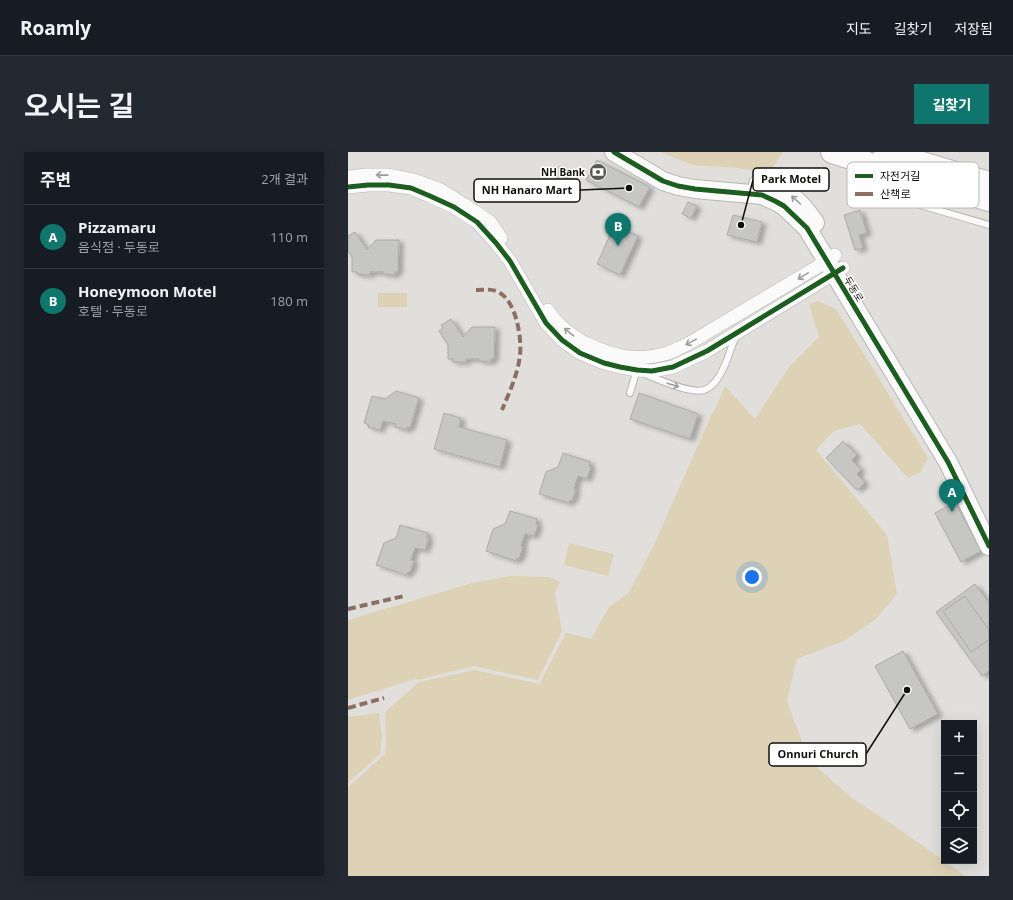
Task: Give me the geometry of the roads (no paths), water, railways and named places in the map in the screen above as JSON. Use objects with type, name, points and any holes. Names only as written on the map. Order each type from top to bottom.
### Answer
[{"type":"highway","points":[[832,152],[864,162]]},
{"type":"highway","points":[[885,152],[906,156],[924,162]]},
{"type":"highway","points":[[979,180],[989,183]]},
{"type":"highway","points":[[979,197],[989,200]]},
{"type":"street","name":"두동로","points":[[614,152],[663,181],[678,186],[762,195],[776,201],[807,228],[835,264],[956,454],[989,521]]},
{"type":"street","name":"두동로","points":[[635,152],[672,172],[771,186],[786,192],[797,200],[809,214],[835,264],[948,462],[989,546]]},
{"type":"street","points":[[348,177],[390,175],[414,180],[439,189],[465,205],[490,222],[510,250],[553,318],[577,338],[614,355],[626,357],[652,371],[673,367],[707,351],[738,332],[835,264]]},
{"type":"street","points":[[348,187],[368,185],[411,188],[454,207],[477,222],[510,261],[546,323],[562,340],[580,353],[604,363],[620,367],[637,364],[688,344],[835,264]]},
{"type":"lane","points":[[931,208],[989,225]]},
{"type":"lane","points":[[630,393],[637,364],[674,386],[702,391],[706,389],[715,381],[723,369],[738,332]]},
{"type":"place","name":"NH Bank","points":[[598,172]]},
{"type":"place","name":"NH Hanaro Mart","points":[[629,188]]},
{"type":"place","name":"Park Motel","points":[[741,225]]},
{"type":"place","name":"Honeymoon Motel","points":[[618,246]]},
{"type":"place","name":"Pizzamaru","points":[[952,512]]},
{"type":"place","name":"Onnuri Church","points":[[907,690]]}]
